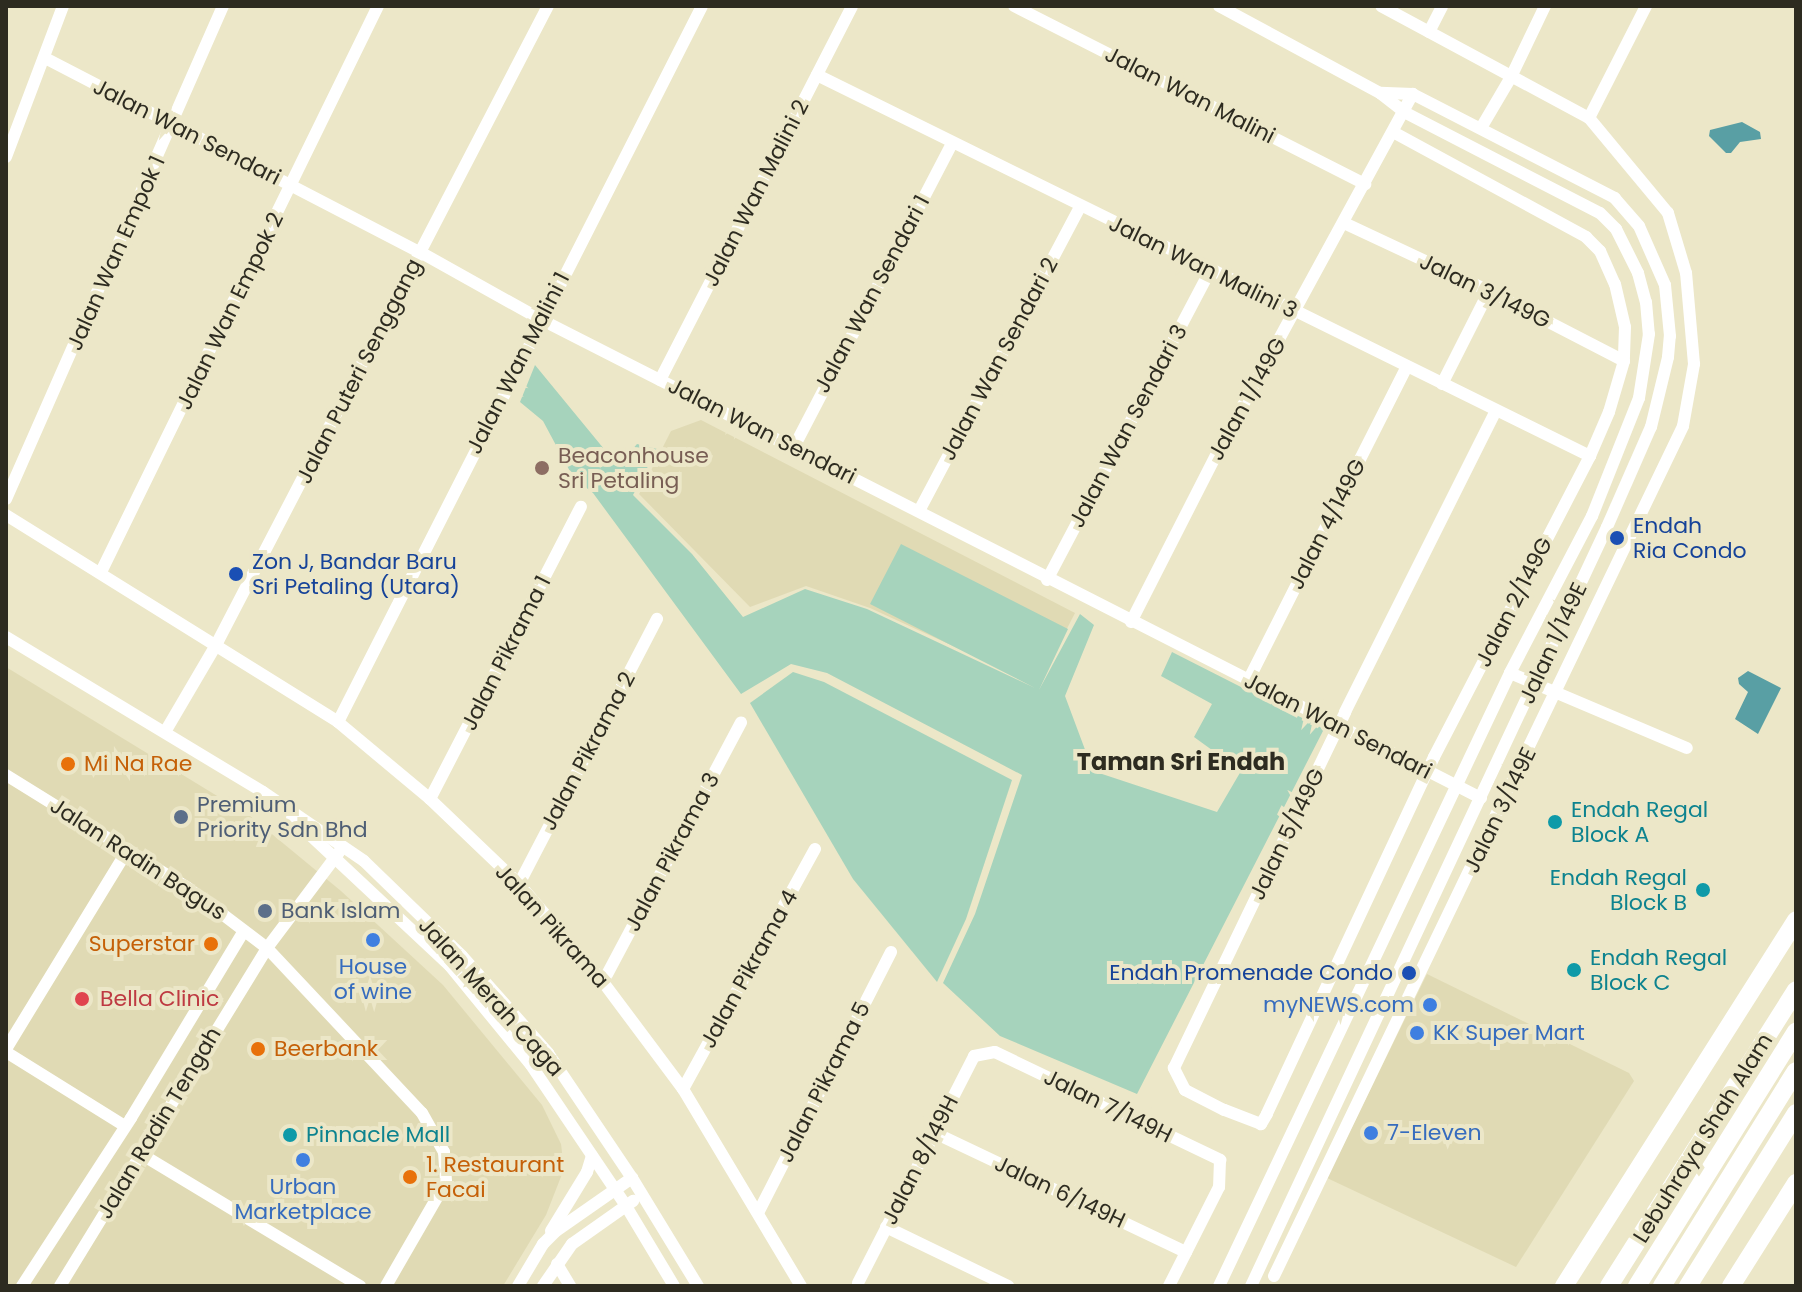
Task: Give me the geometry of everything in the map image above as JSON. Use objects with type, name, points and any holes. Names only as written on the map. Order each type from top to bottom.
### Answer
[{"type":"highway","points":[[1564,1286],[1796,920]]},
{"type":"highway","name":"Lebuhraya Shah Alam","points":[[1609,1286],[1796,990]]},
{"type":"highway","points":[[1637,1286],[1796,1032]]},
{"type":"highway","points":[[1662,1286],[1796,1071]]},
{"type":"highway","points":[[1688,1286],[1796,1113]]},
{"type":"highway","points":[[1731,1286],[1796,1183]]},
{"type":"street","points":[[6,157],[63,6]]},
{"type":"street","name":"Jalan Wan Empok 1","points":[[6,499],[223,6]]},
{"type":"street","name":"Jalan Wan Empok 2","points":[[101,572],[378,6]]},
{"type":"street","name":"Jalan Puteri Senggang","points":[[165,732],[216,645],[548,6]]},
{"type":"street","name":"Jalan Wan Malini 1","points":[[338,722],[540,319],[702,6]]},
{"type":"street","name":"Jalan Wan Malini 2","points":[[660,380],[852,6]]},
{"type":"street","name":"Jalan Wan Malini","points":[[1014,6],[1365,184]]},
{"type":"street","name":"Jalan 1/149E","points":[[1219,6],[1380,93],[1404,112],[1600,213],[1616,229],[1627,249],[1646,302],[1647,366],[1629,431],[1592,516],[1510,673],[1219,1286]]},
{"type":"street","name":"Jalan 3/149E","points":[[1274,1276],[1683,426],[1694,364],[1686,273],[1668,213],[1589,118],[1381,6]]},
{"type":"street","points":[[1429,32],[1442,6]]},
{"type":"street","points":[[1481,128],[1511,77],[1545,6]]},
{"type":"street","points":[[1589,118],[1646,6]]},
{"type":"street","name":"Jalan Wan Sendari","points":[[45,58],[420,252],[540,319],[919,511],[1047,580],[1481,798]]},
{"type":"street","name":"Jalan Wan Malini 3","points":[[817,75],[1406,368],[1590,456]]},
{"type":"street","points":[[1380,93],[1413,94]]},
{"type":"street","name":"Jalan 1/149G","points":[[1131,622],[1218,451],[1413,94]]},
{"type":"street","name":"Jalan 1/149E","points":[[1251,1286],[1481,798],[1651,427],[1668,357],[1665,285],[1655,258],[1629,211],[1615,198],[1581,177],[1413,94]]},
{"type":"street","name":"Jalan 2/149G","points":[[1224,1110],[1261,1124],[1267,1114],[1429,771],[1590,456],[1609,412],[1624,361],[1625,327],[1615,284],[1600,251],[1586,237],[1393,132]]},
{"type":"street","name":"Jalan Wan Sendari 1","points":[[794,447],[952,143]]},
{"type":"street","name":"Jalan Wan Sendari 2","points":[[919,511],[1080,207]]},
{"type":"street","name":"Jalan 3/149G","points":[[1344,223],[1489,291],[1624,361]]},
{"type":"street","name":"Jalan Wan Sendari 3","points":[[1047,580],[1210,271]]},
{"type":"street","points":[[1442,384],[1489,291]]},
{"type":"street","name":"Jalan 4/149G","points":[[1248,681],[1406,368]]},
{"type":"street","name":"Jalan 5/149G","points":[[1224,1110],[1185,1090],[1174,1068],[1496,411]]},
{"type":"street","name":"Jalan Pikrama 1","points":[[430,799],[581,507]]},
{"type":"street","name":"Jalan Pikrama","points":[[6,515],[338,722],[430,799],[519,884],[603,982],[683,1089],[801,1286]]},
{"type":"street","name":"Jalan Pikrama 2","points":[[519,884],[657,619]]},
{"type":"street","name":"Jalan Merah Caga","points":[[6,637],[263,792],[344,845],[462,956],[548,1053],[632,1178],[698,1286]]},
{"type":"street","points":[[1510,673],[1555,695],[1687,748]]},
{"type":"street","name":"Jalan Pikrama 3","points":[[603,982],[741,722]]},
{"type":"street","name":"Jalan Radin Bagus","points":[[6,775],[128,849],[267,948],[422,1113],[444,1152],[446,1182],[386,1286]]},
{"type":"street","name":"Jalan Merah Caga","points":[[263,792],[450,966],[531,1065],[626,1206],[674,1286]]},
{"type":"street","name":"Jalan Radin Tengah","points":[[60,1286],[267,948],[344,845]]},
{"type":"street","points":[[125,1126],[6,1051],[128,849]]},
{"type":"street","name":"Jalan Pikrama 4","points":[[683,1089],[815,849]]},
{"type":"street","points":[[281,963],[277,946],[284,925]]},
{"type":"street","name":"Jalan Radin Tengah","points":[[22,1286],[125,1126],[244,931]]},
{"type":"street","name":"Jalan Pikrama 5","points":[[758,1213],[891,952]]},
{"type":"street","name":"Jalan 8/149H","points":[[858,1283],[974,1056],[995,1052]]},
{"type":"street","name":"Jalan 7/149H","points":[[995,1052],[1220,1160],[1219,1187],[1186,1252]]},
{"type":"street","name":"Jalan 6/149H","points":[[935,1133],[1186,1252]]},
{"type":"street","points":[[141,1154],[360,1286]]},
{"type":"street","points":[[518,1286],[587,1172],[592,1156]]},
{"type":"street","points":[[543,1244],[632,1178]]},
{"type":"street","points":[[543,1286],[572,1244],[642,1195]]},
{"type":"street","points":[[886,1227],[1008,1286]]},
{"type":"street","points":[[1169,1286],[1186,1252]]},
{"type":"street","points":[[557,1264],[570,1286]]},
{"type":"shaded area","points":[[701,420],[1075,613],[1038,685],[870,608],[806,586],[750,607],[639,494],[671,431]]},
{"type":"shaded area","points":[[6,667],[250,816],[341,891],[443,985],[542,1105],[561,1144],[564,1169],[546,1215],[503,1286],[6,1286]]},
{"type":"shaded area","points":[[1427,974],[1629,1073],[1634,1081],[1516,1267],[1327,1178]]},
{"type":"green space","points":[[535,365],[618,466],[637,444],[657,449],[633,495],[692,554],[743,617],[805,589],[867,609],[1035,688],[870,604],[901,544],[1068,629],[1039,690],[1080,614],[1094,625],[1065,696],[1093,771],[1217,812],[1241,771],[1194,737],[1212,704],[1161,676],[1172,652],[1324,729],[1137,1094],[1000,1036],[943,983],[975,914],[1022,775],[827,673],[791,664],[741,694],[593,493],[573,477],[543,421],[520,402]]},
{"type":"green space","points":[[793,672],[824,682],[1012,780],[966,919],[937,982],[853,879],[750,703]]},
{"type":"water","points":[[1742,122],[1760,132],[1761,139],[1740,142],[1731,153],[1726,153],[1709,136],[1710,130]]},
{"type":"water","points":[[1748,671],[1781,688],[1758,734],[1735,719],[1748,692],[1739,684],[1738,678]]},
{"type":"place","name":"Beaconhouse Sri Petaling","points":[[542,468]]},
{"type":"place","name":"Endah Ria Condo","points":[[1617,538]]},
{"type":"place","name":"Zon J, Bandar Baru Sri Petaling (Utara)","points":[[236,574]]},
{"type":"place","name":"Mi Na Rae","points":[[68,764]]},
{"type":"place","name":"Premium Priority Sdn Bhd","points":[[181,817]]},
{"type":"place","name":"Endah Regal Block A","points":[[1555,822]]},
{"type":"place","name":"Endah Regal Block B","points":[[1703,890]]},
{"type":"place","name":"Bank Islam","points":[[265,911]]},
{"type":"place","name":"House of wine","points":[[373,940]]},
{"type":"place","name":"Superstar","points":[[211,944]]},
{"type":"place","name":"Endah Regal Block C","points":[[1574,970]]},
{"type":"place","name":"Endah Promenade Condo","points":[[1409,973]]},
{"type":"place","name":"Bella Clinic","points":[[82,999]]},
{"type":"place","name":"myNEWS.com","points":[[1430,1005]]},
{"type":"place","name":"KK Super Mart","points":[[1417,1033]]},
{"type":"place","name":"Beerbank","points":[[258,1049]]},
{"type":"place","name":"7-Eleven","points":[[1371,1133]]},
{"type":"place","name":"Pinnacle Mall","points":[[290,1135]]},
{"type":"place","name":"Urban Marketplace","points":[[303,1160]]},
{"type":"place","name":"1. Restaurant Facai","points":[[410,1177]]},
{"type":"district","name":"Taman Sri Endah","points":[[1181,762]]}]
